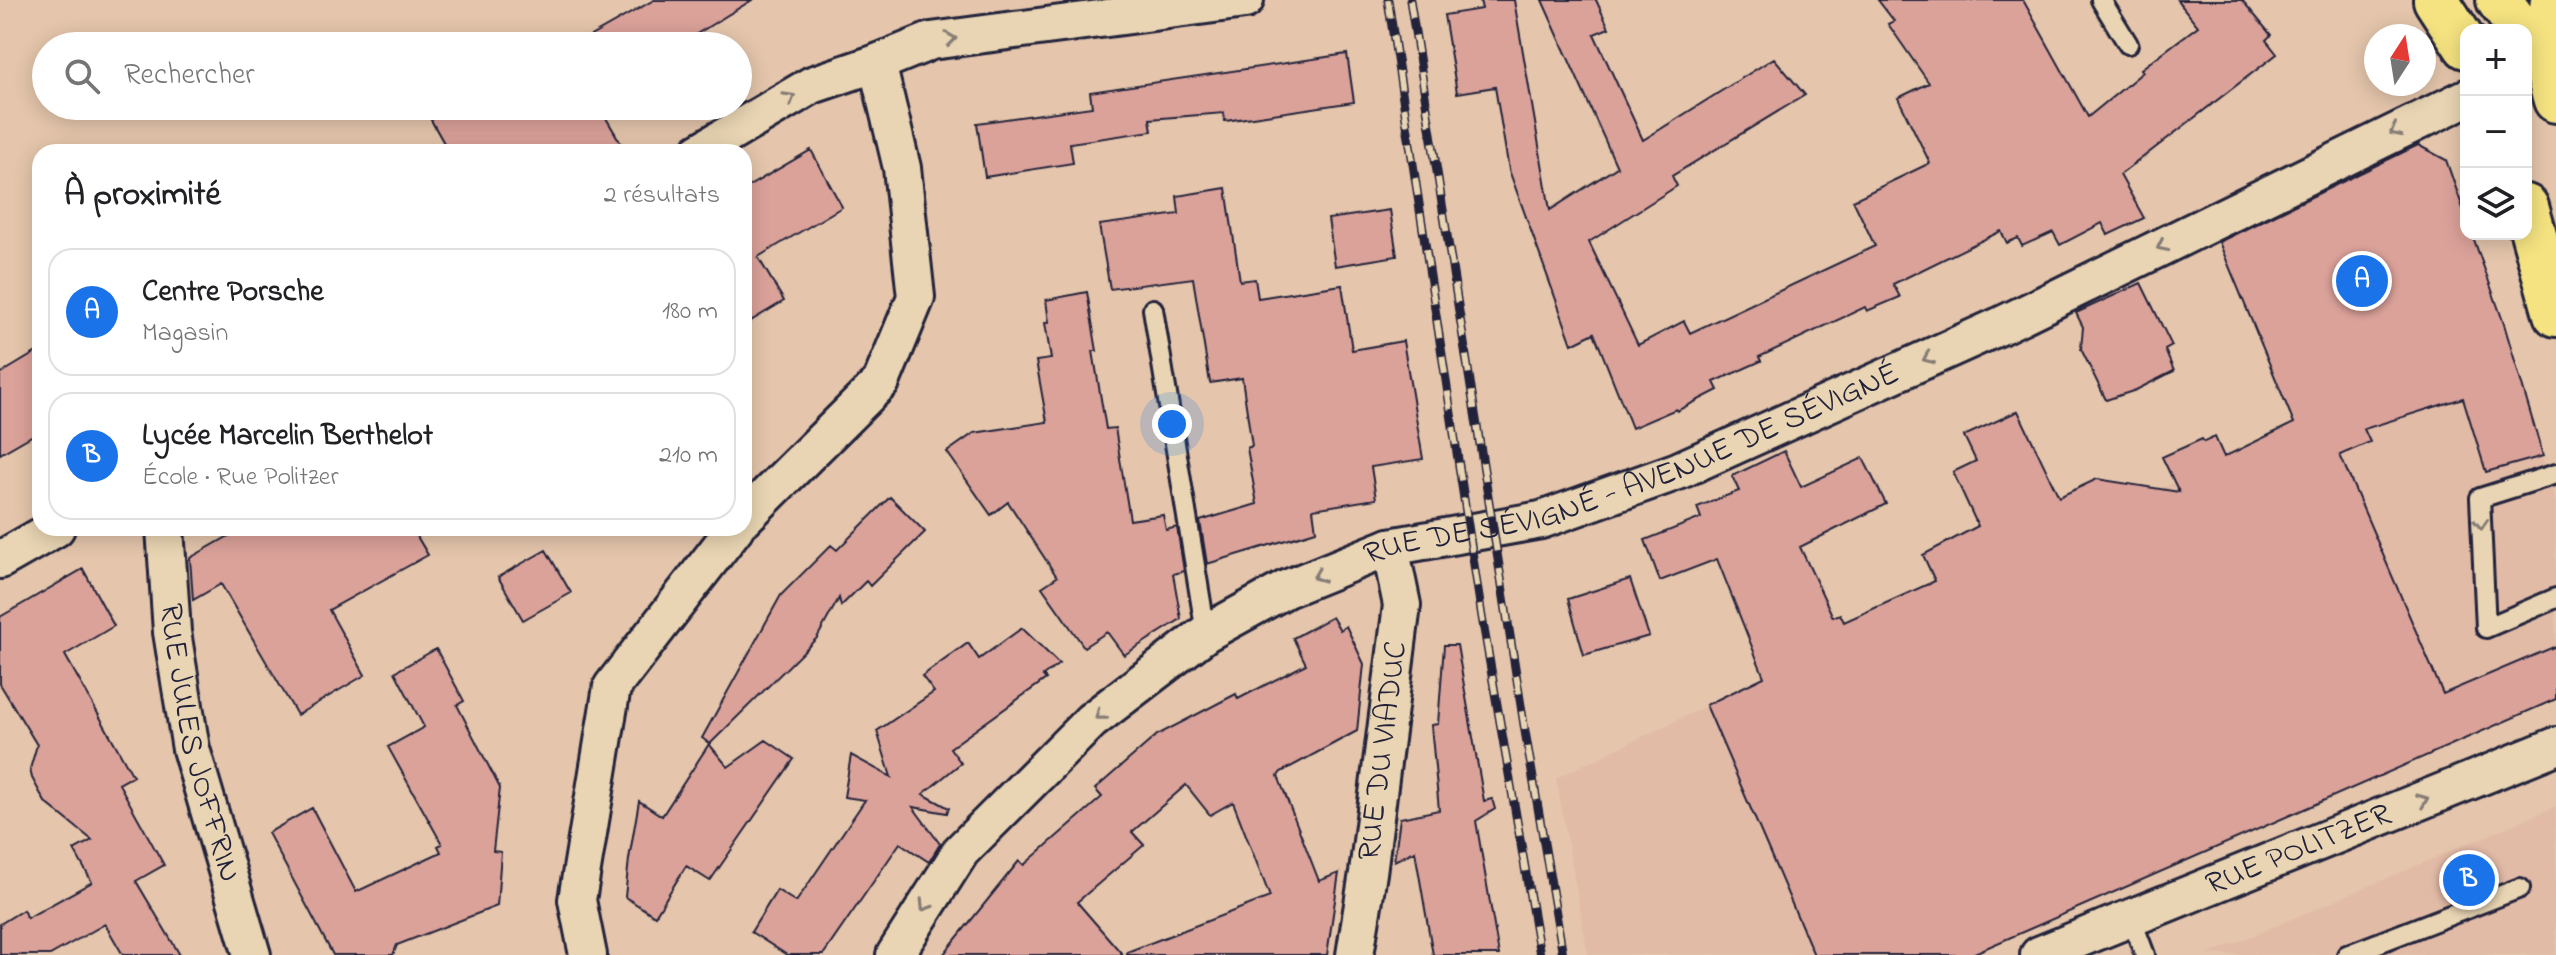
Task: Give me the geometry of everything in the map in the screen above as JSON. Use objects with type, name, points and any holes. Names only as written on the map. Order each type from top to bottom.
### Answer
[{"type":"main road","points":[[2436,0],[2460,37]]},
{"type":"main road","points":[[2499,0],[2517,24]]},
{"type":"main road","points":[[2539,69],[2553,0]]},
{"type":"main road","points":[[2532,228],[2556,314]]},
{"type":"street","points":[[712,144],[812,85],[931,41],[1245,0]]},
{"type":"street","points":[[752,510],[881,382],[916,297],[902,168],[877,63]]},
{"type":"street","name":"RUE DE SÉVIGNÉ - AVENUE DE SÉVIGNÉ","points":[[895,955],[961,851],[1091,721],[1206,633],[1286,589],[1390,547],[1541,520],[1678,471],[2000,326],[2460,101]]},
{"type":"street","points":[[0,560],[42,536]]},
{"type":"street","name":"RUE JULES JOFFRIN","points":[[166,536],[172,632],[191,749],[252,955]]},
{"type":"street","points":[[588,955],[577,900],[612,687],[729,536]]},
{"type":"street","name":"RUE DU VIADUC","points":[[1355,955],[1402,605],[1390,547]]},
{"type":"street","name":"RUE POLITZER","points":[[2039,955],[2556,746]]},
{"type":"lane","points":[[2101,0],[2128,44]]},
{"type":"lane","points":[[1153,309],[1206,633]]},
{"type":"lane","points":[[2556,474],[2480,498],[2486,628],[2556,598]]},
{"type":"lane","points":[[2347,955],[2520,888]]},
{"type":"lane","points":[[2131,918],[2145,955]]},
{"type":"shaded area","points":[[2504,324],[2556,502],[2556,699],[1970,955],[1588,955],[1556,778]]},
{"type":"shaded area","points":[[2556,806],[2556,955],[2207,955]]},
{"type":"building","points":[[654,0],[752,0],[700,32],[598,32]]},
{"type":"building","points":[[1480,0],[1514,0],[1550,210],[1617,167],[1542,0],[1596,0],[1609,28],[1594,34],[1643,140],[1774,58],[1805,95],[1672,176],[1677,186],[1589,242],[1638,345],[1684,321],[1690,333],[1875,246],[1853,200],[1930,163],[1898,98],[1929,83],[1888,24],[1894,21],[1878,0],[2023,0],[2088,117],[2143,72],[2141,69],[2198,26],[2177,0],[2242,0],[2271,35],[2266,40],[2277,54],[2120,175],[2144,218],[2108,235],[2102,223],[2060,245],[2053,232],[2022,246],[2018,238],[2007,243],[2001,231],[1893,284],[1900,297],[1867,311],[1865,307],[1759,357],[1761,361],[1714,382],[1718,390],[1677,411],[1632,428],[1594,333],[1572,344],[1509,170],[1495,87],[1457,93],[1444,15],[1482,9]]},
{"type":"building","points":[[1347,54],[1354,102],[1225,121],[1224,113],[1150,119],[1152,131],[1070,143],[1073,163],[985,177],[977,123],[1092,107],[1090,92]]},
{"type":"building","points":[[431,120],[607,120],[621,144],[444,144]]},
{"type":"building","points":[[2418,145],[2446,160],[2460,200],[2460,240],[2474,240],[2504,324],[2543,456],[2486,472],[2463,398],[2364,429],[2370,442],[2340,455],[2443,694],[2556,646],[2556,699],[1970,955],[1814,955],[1706,705],[1764,677],[1717,559],[1660,581],[1645,540],[1701,518],[1697,507],[1739,491],[1732,476],[1784,451],[1801,487],[1863,458],[1886,504],[1800,547],[1833,617],[1840,614],[1844,622],[1935,581],[1923,555],[1978,526],[1953,472],[1976,461],[1964,436],[2018,411],[2059,497],[2097,479],[2179,492],[2162,457],[2202,439],[2204,442],[2215,437],[2224,457],[2294,423],[2219,242]]},
{"type":"building","points":[[811,150],[842,207],[758,257],[784,301],[752,320],[752,184]]},
{"type":"building","points":[[1226,188],[1240,281],[1255,279],[1258,298],[1342,285],[1352,350],[1403,341],[1423,459],[1371,467],[1376,499],[1313,509],[1316,531],[1207,564],[1200,521],[1257,504],[1247,448],[1252,446],[1242,378],[1210,383],[1193,278],[1110,289],[1099,225],[1179,214],[1177,196]]},
{"type":"building","points":[[1390,210],[1397,256],[1335,266],[1328,219]]},
{"type":"building","points":[[2141,283],[2172,346],[2165,350],[2174,371],[2136,390],[2106,400],[2081,349],[2083,327],[2076,313]]},
{"type":"building","points":[[1087,292],[1106,429],[1115,428],[1130,520],[1163,515],[1166,530],[1177,527],[1184,571],[1173,574],[1181,619],[1124,655],[1107,632],[1084,647],[1042,587],[1057,577],[1008,502],[991,515],[947,452],[974,433],[1047,422],[1036,361],[1051,359],[1045,323],[1049,322],[1046,300]]},
{"type":"building","points":[[32,355],[32,436],[0,454],[0,374]]},
{"type":"building","points":[[890,497],[925,532],[870,586],[866,581],[841,606],[839,598],[817,638],[710,744],[702,738],[781,595],[831,545],[837,550]]},
{"type":"building","points":[[229,536],[417,536],[428,555],[329,610],[365,675],[297,715],[221,584],[193,600],[190,558]]},
{"type":"building","points":[[546,550],[571,593],[523,620],[498,577]]},
{"type":"building","points":[[83,569],[114,626],[65,655],[133,776],[119,784],[164,865],[136,881],[180,955],[123,955],[105,924],[50,955],[0,955],[0,924],[23,910],[27,918],[92,882],[74,850],[92,840],[45,802],[30,769],[37,745],[0,684],[0,617]]},
{"type":"building","points":[[1630,579],[1649,636],[1584,655],[1568,599]]},
{"type":"building","points":[[1332,617],[1340,630],[1346,626],[1364,664],[1357,731],[1278,776],[1319,881],[1339,873],[1327,955],[1127,955],[1127,952],[1270,897],[1233,802],[1210,815],[1186,785],[1132,832],[1144,845],[1077,902],[1123,955],[943,955],[1019,861],[1024,865],[1102,797],[1095,789],[1157,735],[1236,694],[1238,699],[1306,664],[1293,638]]},
{"type":"building","points":[[1022,628],[1059,664],[1043,676],[1046,679],[950,748],[961,763],[923,794],[949,808],[947,813],[913,807],[940,844],[929,862],[900,843],[823,955],[787,955],[751,932],[777,890],[796,902],[865,800],[844,797],[851,755],[891,777],[877,731],[934,692],[922,676],[968,643],[979,659]]},
{"type":"building","points":[[1444,645],[1457,645],[1484,801],[1492,799],[1495,809],[1476,821],[1499,955],[1433,955],[1415,851],[1394,861],[1400,818],[1439,810],[1431,725],[1438,724]]},
{"type":"building","points":[[436,649],[464,701],[457,705],[500,788],[493,851],[501,852],[497,906],[397,945],[393,955],[333,955],[268,833],[312,808],[356,892],[441,852],[438,846],[442,844],[388,747],[424,727],[395,672]]},
{"type":"building","points":[[766,740],[794,759],[710,881],[686,866],[655,916],[625,897],[639,801],[662,816],[709,744],[728,767]]},
{"type":"railway","points":[[1388,0],[1482,617],[1540,955]]},
{"type":"railway","points":[[1410,0],[1563,955]]},
{"type":"place","name":"Centre Porsche","points":[[2362,281]]},
{"type":"place","name":"Lycée Marcelin Berthelot","points":[[2469,880]]}]
